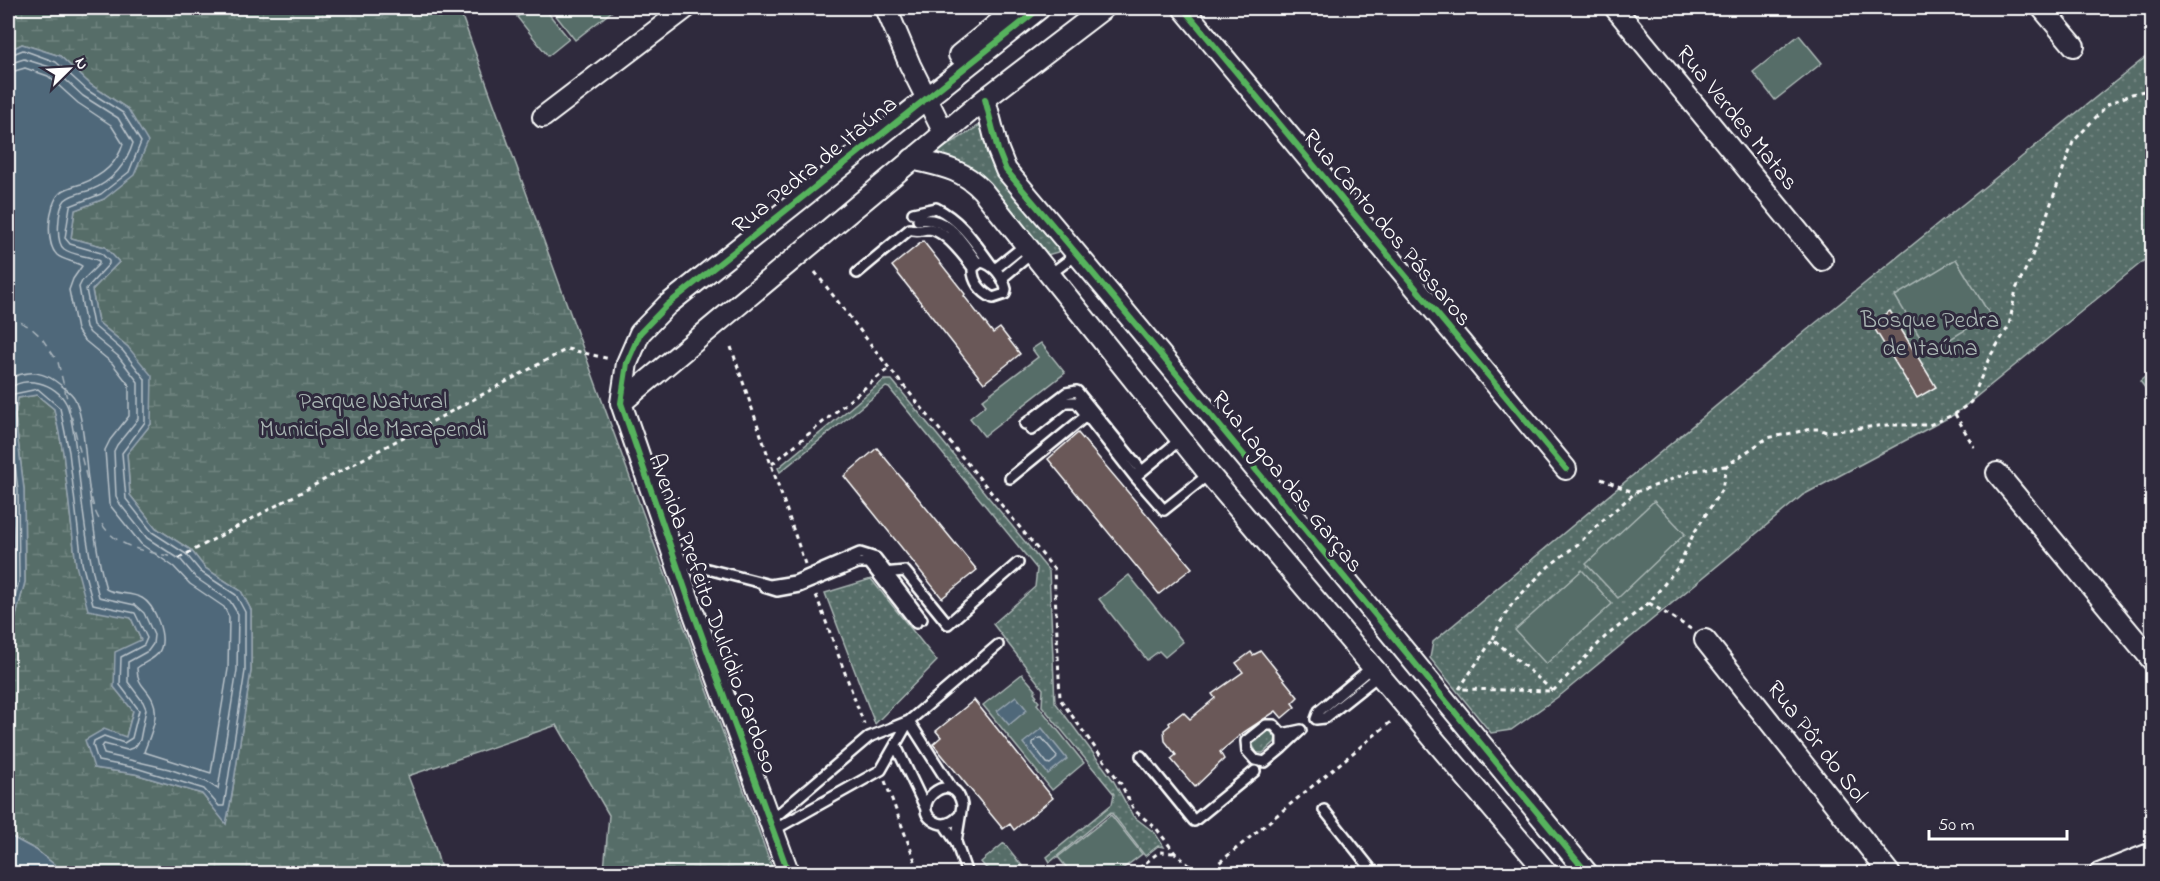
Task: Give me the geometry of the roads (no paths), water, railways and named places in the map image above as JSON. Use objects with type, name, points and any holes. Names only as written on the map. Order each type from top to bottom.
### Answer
[{"type":"street","points":[[543,117],[686,8]]},
{"type":"street","points":[[886,8],[944,133]]},
{"type":"street","points":[[624,342],[658,299],[924,92],[1017,8]]},
{"type":"street","name":"Rua Pedra de Itaúna","points":[[627,363],[639,333],[667,305],[924,92],[1040,8]]},
{"type":"street","points":[[621,403],[985,99],[1104,8]]},
{"type":"street","name":"Rua Canto dos Pássaros","points":[[1183,8],[1566,470]]},
{"type":"street","name":"Rua Verdes Matas","points":[[1615,8],[1821,260]]},
{"type":"street","points":[[2042,8],[2074,46]]},
{"type":"street","name":"Rua Lagoa das Garças","points":[[985,99],[1001,161],[1263,477],[1363,602],[1451,698],[1588,873]]},
{"type":"street","points":[[912,159],[956,170],[970,177],[982,190],[1209,474],[1548,873]]},
{"type":"street","name":"Avenida Prefeito Dulcídio Cardoso","points":[[627,363],[621,403],[789,873]]},
{"type":"street","points":[[1997,473],[2152,660]]},
{"type":"street","name":"Rua Pôr do Sol","points":[[1699,635],[1890,873]]},
{"type":"street","points":[[2099,873],[2152,853]]},
{"type":"street","points":[[2147,873],[2152,871]]},
{"type":"lane","points":[[976,266],[952,229],[936,220],[915,216],[936,208],[951,215],[962,226],[1002,278],[1005,294],[993,298],[987,295],[972,275],[976,266],[985,262],[993,268]]},
{"type":"lane","points":[[857,273],[910,230],[937,231],[976,266]]},
{"type":"lane","points":[[993,268],[1028,249]]},
{"type":"lane","points":[[1002,278],[1028,249]]},
{"type":"lane","points":[[1049,275],[1077,254]]},
{"type":"lane","points":[[1028,427],[1066,393],[1077,391],[1090,412],[1164,510],[1209,474]]},
{"type":"lane","points":[[1011,478],[1090,412]]},
{"type":"lane","points":[[1139,474],[1181,439]]},
{"type":"lane","points":[[676,562],[770,585],[810,579],[858,563],[869,563],[882,573],[919,621]]},
{"type":"lane","points":[[882,573],[905,571],[948,624],[1018,563]]},
{"type":"lane","points":[[771,827],[869,737],[909,722],[998,645]]},
{"type":"lane","points":[[1141,756],[1194,821],[1259,764],[1317,719],[1319,711],[1376,671]]},
{"type":"lane","points":[[771,827],[881,770],[909,722]]},
{"type":"lane","points":[[909,722],[961,799],[956,842]]},
{"type":"lane","points":[[1259,764],[1247,751],[1246,741],[1266,725],[1274,725],[1282,734],[1282,748]]},
{"type":"lane","points":[[1282,734],[1301,730]]},
{"type":"lane","points":[[896,746],[933,820],[944,824],[956,842],[967,873]]},
{"type":"lane","points":[[927,810],[926,804],[931,793],[942,788],[953,790]]},
{"type":"lane","points":[[1324,810],[1375,873]]},
{"type":"lane","points":[[944,824],[959,816]]},
{"type":"water","points":[[22,44],[60,56],[91,85],[128,109],[148,142],[134,175],[104,199],[75,210],[71,238],[105,247],[119,262],[92,290],[98,322],[128,347],[152,376],[151,424],[127,454],[130,495],[156,528],[191,550],[205,568],[241,591],[251,610],[251,671],[226,824],[202,794],[135,774],[94,768],[85,740],[104,729],[126,737],[133,711],[114,687],[115,652],[141,640],[131,618],[88,610],[76,565],[63,452],[54,409],[37,395],[18,398],[15,416],[24,489],[25,582],[8,646],[8,51]]},
{"type":"water","points":[[1016,696],[1027,710],[1009,725],[997,711]]},
{"type":"water","points":[[1042,728],[1067,759],[1048,774],[1023,743]]},
{"type":"water","points":[[8,835],[36,850],[65,873],[8,873]]},
{"type":"park label","name":"Bosque Pedra de Itaúna","points":[[1930,333]]},
{"type":"park label","name":"Parque Natural Municipal de Marapendi","points":[[373,414]]}]
